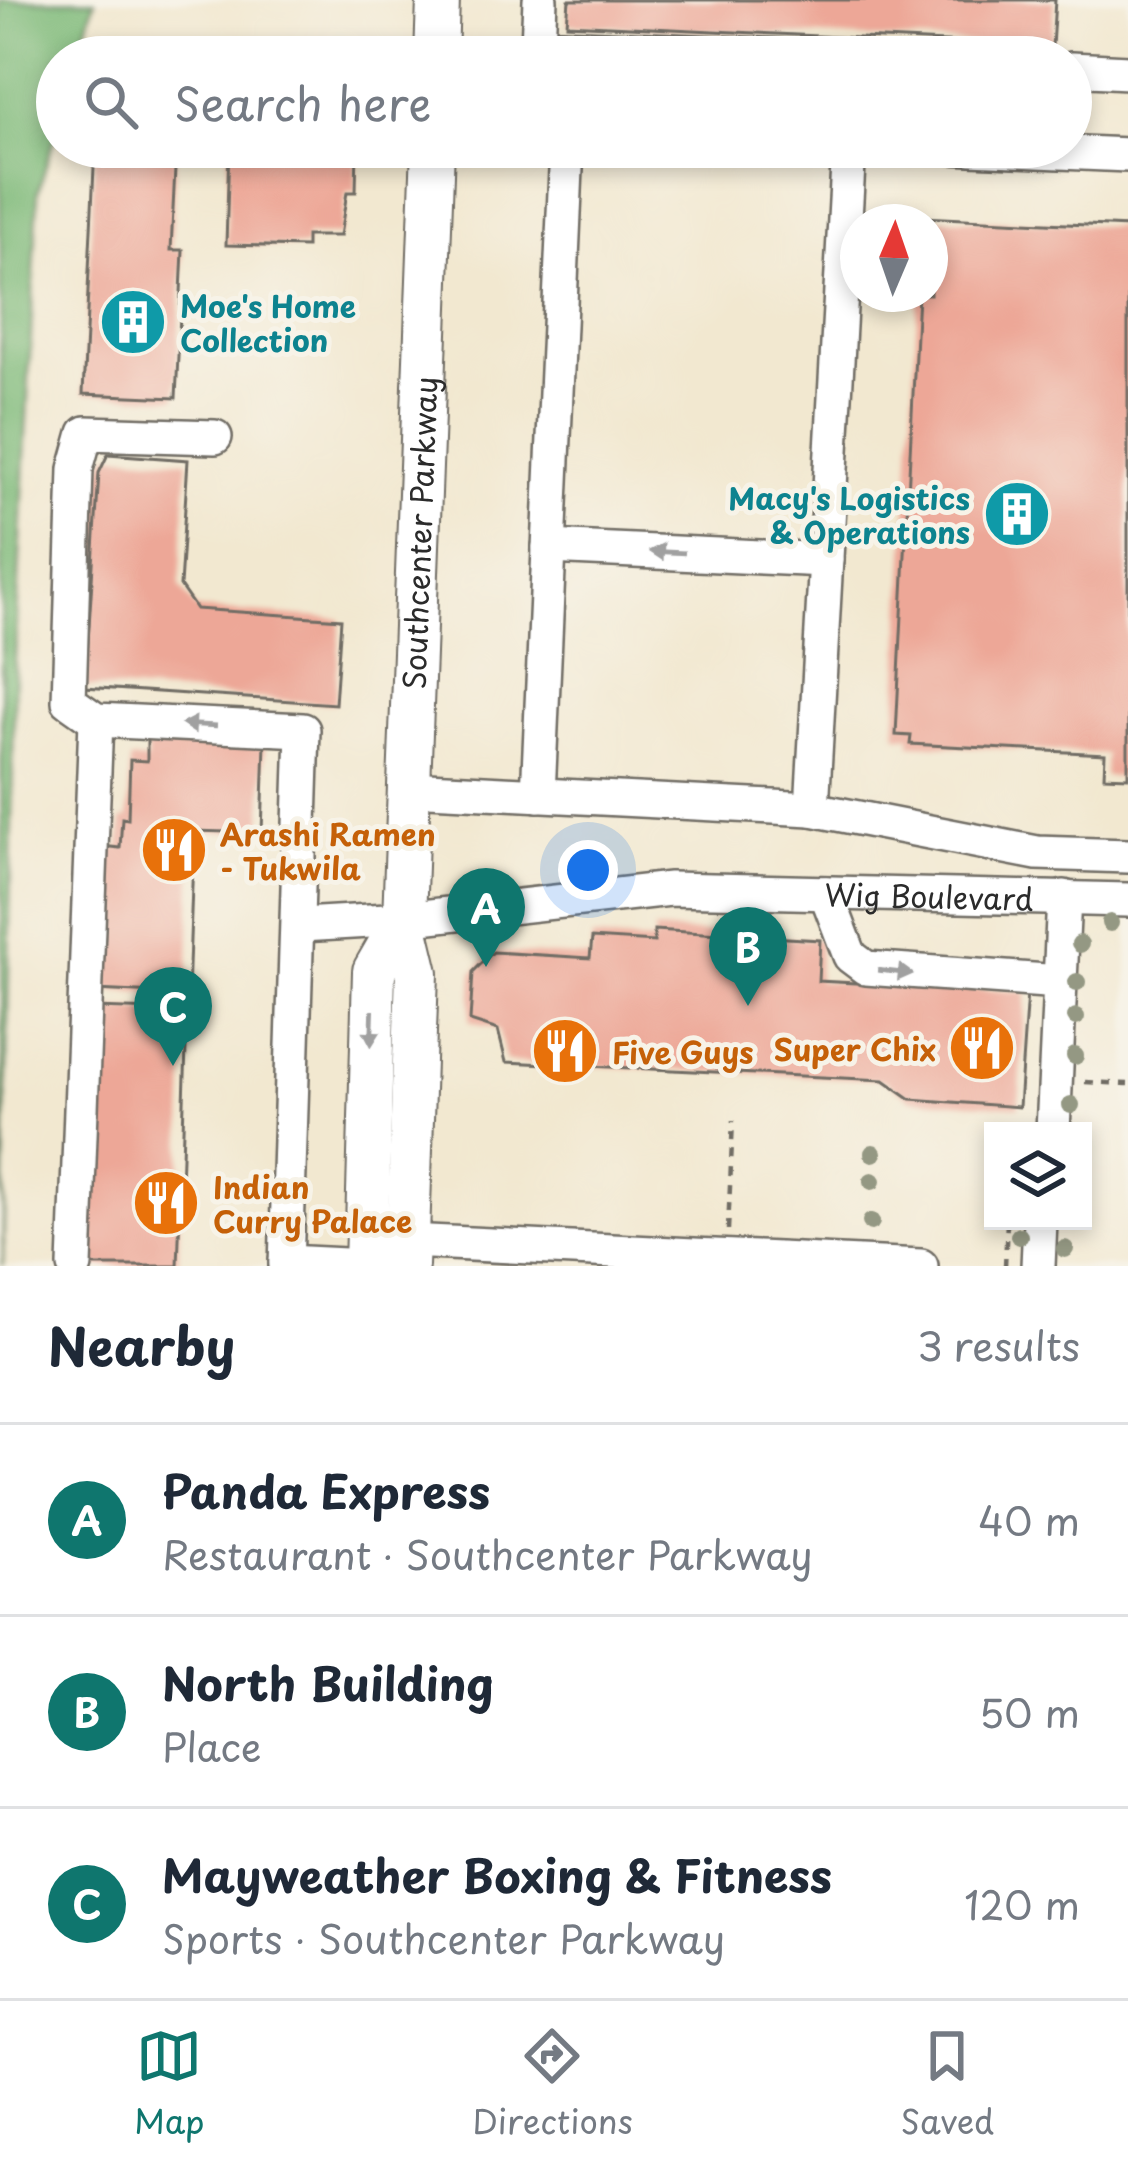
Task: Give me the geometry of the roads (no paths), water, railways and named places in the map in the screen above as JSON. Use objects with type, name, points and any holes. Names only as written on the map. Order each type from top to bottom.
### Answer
[{"type":"main road","points":[[437,36],[438,0]]},
{"type":"main road","name":"Southcenter Parkway","points":[[408,1253],[417,973],[404,919],[432,168]]},
{"type":"main road","name":"Southcenter Parkway","points":[[366,1266],[374,971],[404,919]]},
{"type":"lane","points":[[538,36],[540,0]]},
{"type":"lane","points":[[1092,70],[1128,72]]},
{"type":"lane","points":[[1092,153],[1128,155]]},
{"type":"lane","points":[[538,795],[566,168]]},
{"type":"lane","points":[[812,809],[848,168]]},
{"type":"lane","points":[[215,436],[86,433],[76,469],[69,701],[96,719],[303,730],[301,925],[286,1264],[366,1266]]},
{"type":"lane","points":[[549,547],[826,560]]},
{"type":"lane","points":[[75,1266],[96,719]]},
{"type":"lane","points":[[409,788],[812,809],[1037,853],[1128,856]]},
{"type":"lane","name":"Wig Boulevard","points":[[301,925],[404,919],[670,889],[1128,900]]},
{"type":"lane","points":[[826,893],[850,956],[866,968],[1060,982]]},
{"type":"lane","points":[[1053,1122],[1064,897]]},
{"type":"lane","points":[[1038,1266],[1040,1230]]},
{"type":"lane","points":[[408,1253],[726,1256],[921,1266]]},
{"type":"place","name":"Moe's Home Collection","points":[[133,322]]},
{"type":"place","name":"Macy's Logistics & Operations","points":[[1017,514]]},
{"type":"place","name":"Arashi Ramen - Tukwila","points":[[174,850]]},
{"type":"place","name":"Panda Express","points":[[486,967]]},
{"type":"place","name":"North Building","points":[[748,1006]]},
{"type":"place","name":"Super Chix","points":[[982,1048]]},
{"type":"place","name":"Five Guys","points":[[565,1051]]},
{"type":"place","name":"Mayweather Boxing & Fitness","points":[[173,1066]]},
{"type":"place","name":"Indian Curry Palace","points":[[166,1203]]}]
